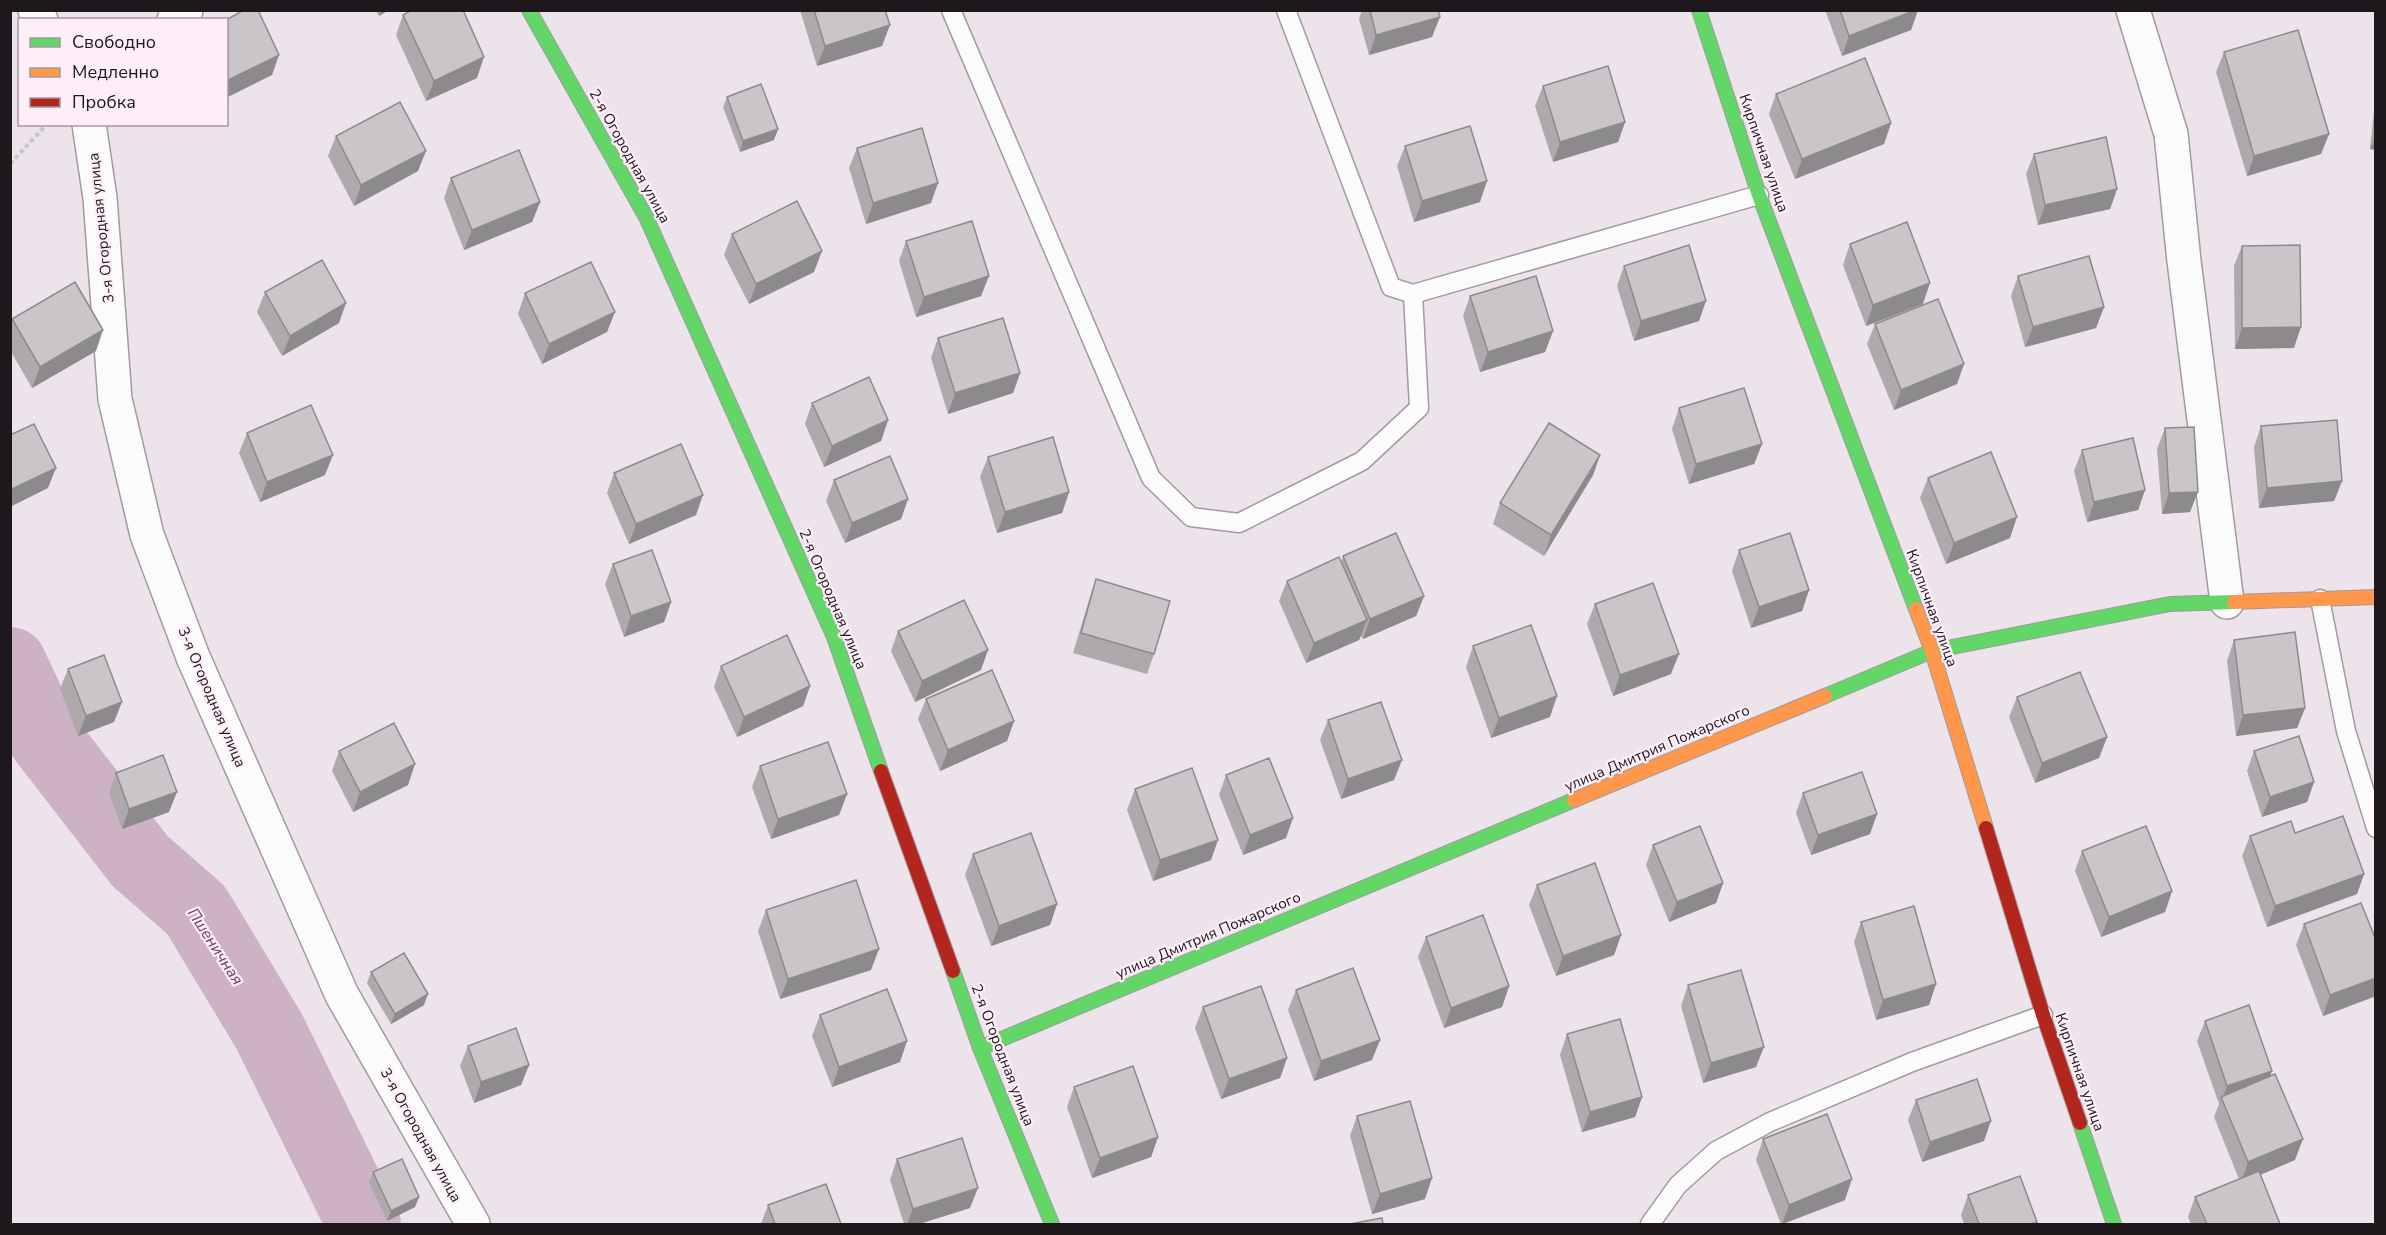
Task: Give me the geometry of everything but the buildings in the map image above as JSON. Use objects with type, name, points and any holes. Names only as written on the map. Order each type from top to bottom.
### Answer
[{"type":"street","name":"2-я Огородная улица","points":[[530,10],[646,217],[834,638],[980,1048],[1052,1224]]},
{"type":"street","name":"Кирпичная улица","points":[[1699,10],[1759,195],[1932,651],[2043,1015],[2114,1224]]},
{"type":"street","points":[[2133,10],[2171,134],[2184,261],[2227,602]]},
{"type":"street","name":"3-я Огородная улица","points":[[89,126],[101,209],[115,399],[147,535],[193,657],[342,995],[473,1224]]},
{"type":"street","name":"улица Дмитрия Пожарского","points":[[980,1048],[1932,651],[2170,604],[2376,597]]},
{"type":"lane","points":[[951,10],[1151,478],[1191,517],[1239,523],[1362,461],[1419,408],[1413,294]]},
{"type":"lane","points":[[1286,10],[1391,287],[1413,294],[1759,195]]},
{"type":"lane","points":[[2320,599],[2346,731],[2376,828]]},
{"type":"lane","points":[[1650,1224],[1678,1185],[1716,1151],[1752,1131],[1911,1062],[2043,1015]]},
{"type":"path","points":[[10,164],[45,126]]},
{"type":"waterway","name":"Пшеничная","points":[[10,664],[44,737],[140,861],[196,910],[269,1031],[364,1224]]},
{"type":"traffic: fast","points":[[529,10],[646,217],[834,637],[881,771]]},
{"type":"traffic: fast","points":[[1699,10],[1759,195],[1916,609]]},
{"type":"traffic: fast","points":[[1825,696],[1932,651],[2170,604],[2234,602]]},
{"type":"traffic: fast","points":[[980,1048],[1574,800]]},
{"type":"traffic: fast","points":[[953,971],[980,1048],[1052,1224]]},
{"type":"traffic: fast","points":[[2080,1123],[2114,1224]]},
{"type":"traffic: slow","points":[[2234,602],[2376,597]]},
{"type":"traffic: slow","points":[[1916,609],[1932,651],[1986,828]]},
{"type":"traffic: slow","points":[[1574,800],[1825,696]]},
{"type":"traffic: jam","points":[[881,771],[953,971]]},
{"type":"traffic: jam","points":[[1986,828],[2043,1015],[2080,1123]]}]
